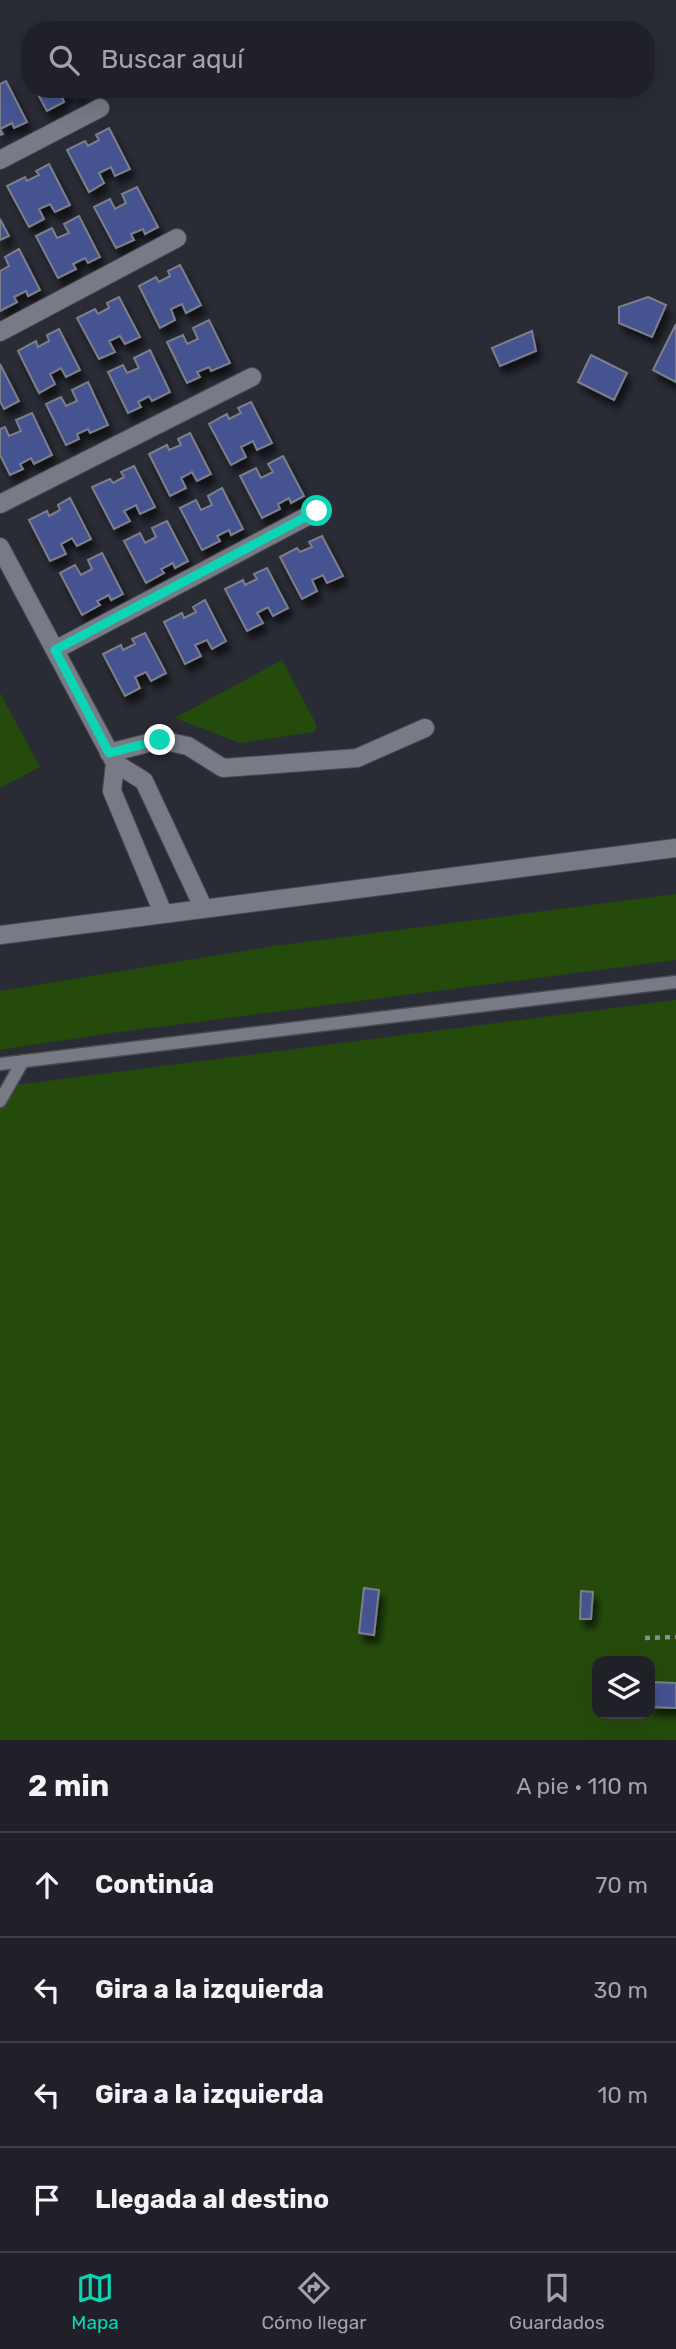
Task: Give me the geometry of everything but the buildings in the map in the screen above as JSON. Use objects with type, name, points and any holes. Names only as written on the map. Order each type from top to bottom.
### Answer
[{"type":"street","points":[[0,160],[100,108]]},
{"type":"street","points":[[0,332],[177,238]]},
{"type":"street","points":[[0,504],[252,377]]},
{"type":"street","points":[[55,650],[317,511]]},
{"type":"street","points":[[0,547],[7,576],[55,650],[112,758],[144,781],[203,907]]},
{"type":"street","points":[[112,758],[160,740],[188,746],[223,768],[358,758],[425,728]]},
{"type":"street","points":[[112,758],[112,791],[163,913]]},
{"type":"street","points":[[0,935],[676,848]]},
{"type":"lane","points":[[0,1063],[676,982]]},
{"type":"lane","points":[[0,1101],[23,1061]]},
{"type":"path","points":[[645,1638],[676,1637]]},
{"type":"green space","points":[[282,660],[316,724],[313,732],[240,743],[175,718]]},
{"type":"green space","points":[[0,693],[40,767],[0,788]]},
{"type":"green space","points":[[676,894],[676,960],[104,1034],[0,1050],[0,991],[275,946]]},
{"type":"green space","points":[[676,1000],[676,1683],[655,1682],[655,1656],[592,1656],[592,1719],[655,1719],[655,1707],[676,1708],[676,1740],[0,1740],[0,1087]],"holes":[[[364,1588],[379,1590],[374,1635],[359,1633]]]},
{"type":"route","points":[[160,740],[109,753],[55,650],[317,511]]}]
